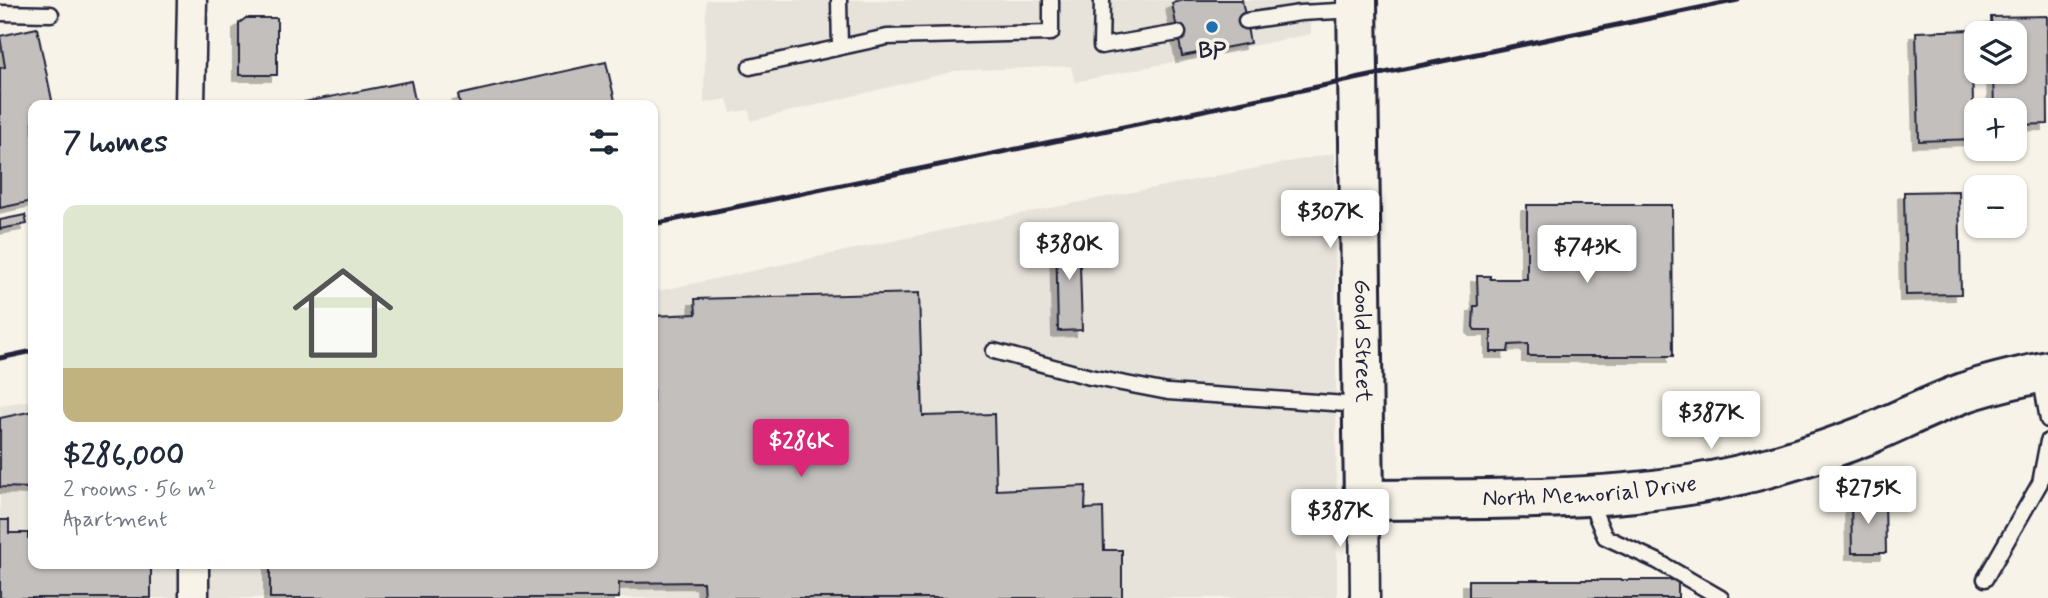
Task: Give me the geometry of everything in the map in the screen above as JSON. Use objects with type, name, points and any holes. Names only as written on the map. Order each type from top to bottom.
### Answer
[{"type":"main road","name":"Goold Street","points":[[1357,5],[1364,500]]},
{"type":"main road","name":"North Memorial Drive","points":[[1364,500],[1555,498],[1629,494],[1702,483],[1773,466],[1867,435],[1966,392],[2012,378],[2044,372]]},
{"type":"street","points":[[190,100],[191,0]]},
{"type":"street","name":"Goold Street","points":[[1364,500],[1364,598]]},
{"type":"street","points":[[194,569],[194,598]]},
{"type":"lane","points":[[839,0],[840,47]]},
{"type":"lane","points":[[750,67],[887,37],[1051,33],[1051,0]]},
{"type":"lane","points":[[1102,0],[1101,46],[1178,33]]},
{"type":"lane","points":[[1246,21],[1357,5]]},
{"type":"lane","points":[[0,13],[51,14]]},
{"type":"lane","points":[[995,351],[1090,377],[1168,392],[1362,405]]},
{"type":"lane","points":[[2044,372],[2048,420]]},
{"type":"lane","points":[[1985,579],[2040,483],[2048,441]]},
{"type":"lane","points":[[1587,496],[1605,537],[1657,561],[1721,598]]},
{"type":"shaded area","points":[[706,0],[1311,0],[1311,34],[1075,82],[1071,66],[955,71],[751,121],[749,110],[731,113],[727,99],[704,103]]},
{"type":"shaded area","points":[[1335,153],[1337,598],[0,598],[0,405],[28,401],[28,569],[658,569],[658,291],[1019,214]]},
{"type":"building","name":"BP","points":[[1185,0],[1242,0],[1250,43],[1182,56],[1172,3]]},
{"type":"building","points":[[2047,16],[2048,124],[2027,125],[2027,98],[1994,98],[1993,84],[2027,84],[2027,21],[1991,21],[1991,17]]},
{"type":"building","points":[[246,18],[277,18],[277,75],[239,75],[239,23]]},
{"type":"building","points":[[37,28],[52,100],[28,100],[28,202],[0,208],[0,68],[5,67],[0,36]]},
{"type":"building","points":[[1964,30],[1964,84],[1972,84],[1973,98],[1964,98],[1964,139],[1919,141],[1916,32]]},
{"type":"building","points":[[606,62],[615,100],[459,100],[458,95]]},
{"type":"building","points":[[411,81],[415,100],[314,100]]},
{"type":"building","points":[[1959,191],[1961,294],[1906,295],[1904,192]]},
{"type":"building","points":[[1527,205],[1672,205],[1673,356],[1528,356],[1528,344],[1509,345],[1508,352],[1491,352],[1491,330],[1475,330],[1473,327],[1474,306],[1478,306],[1477,276],[1490,276],[1490,279],[1527,279]]},
{"type":"building","points":[[25,215],[27,224],[0,229],[0,220]]},
{"type":"building","points":[[1079,233],[1082,330],[1058,331],[1056,234]]},
{"type":"building","points":[[919,293],[923,416],[994,414],[996,490],[1086,486],[1085,509],[1103,508],[1104,550],[1122,550],[1122,598],[704,598],[703,582],[619,583],[619,598],[270,598],[270,569],[658,569],[658,316],[696,314],[695,299]]},
{"type":"building","points":[[28,412],[28,488],[0,487],[0,418]]},
{"type":"building","points":[[1851,498],[1885,498],[1886,553],[1852,553]]},
{"type":"building","points":[[0,520],[9,520],[9,533],[28,533],[28,569],[151,569],[151,598],[0,598]]},
{"type":"building","points":[[1469,580],[1678,580],[1678,598],[1469,598]]},
{"type":"railway","points":[[658,223],[1738,0]]},
{"type":"railway","points":[[0,358],[28,352]]},
{"type":"place","name":"BP","points":[[1212,27]]}]
